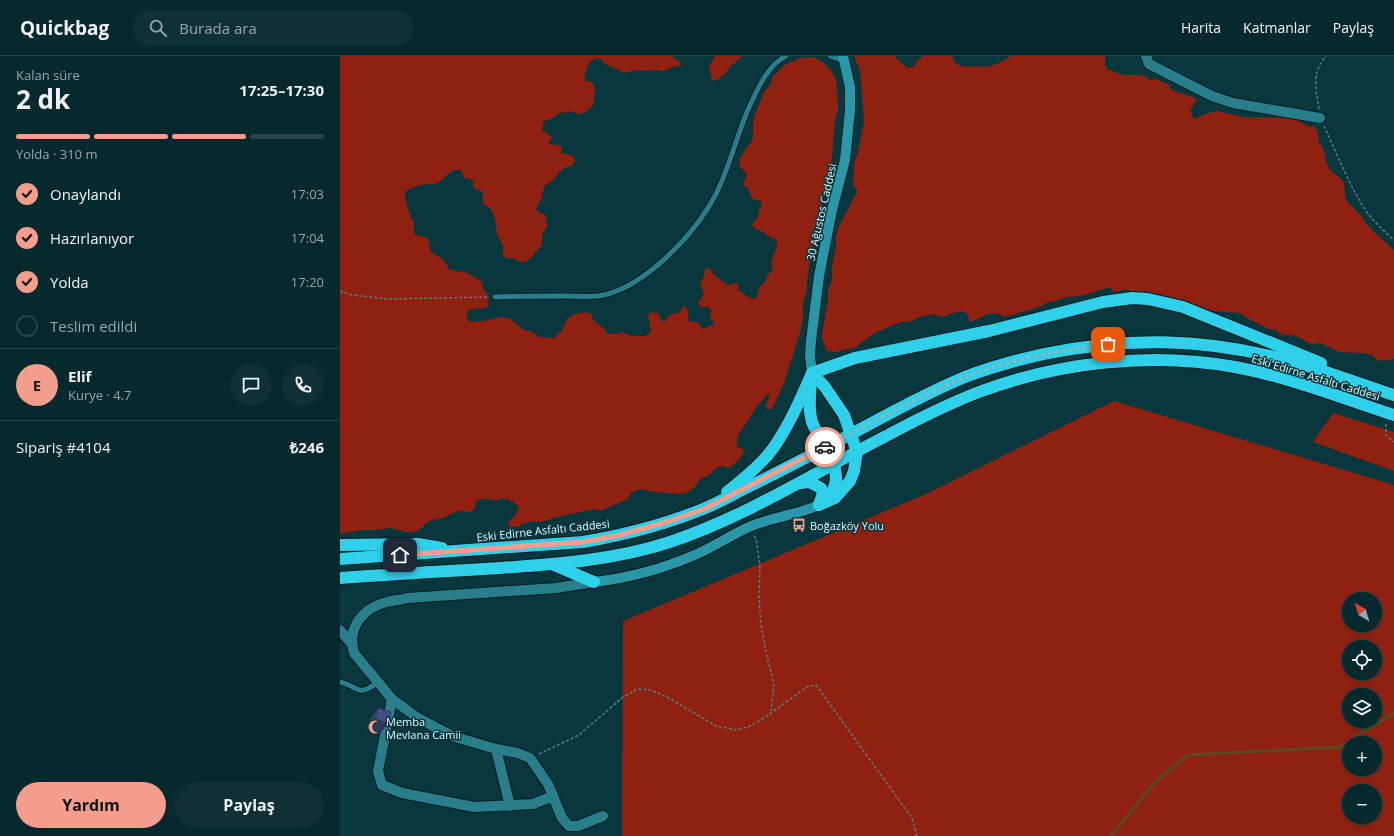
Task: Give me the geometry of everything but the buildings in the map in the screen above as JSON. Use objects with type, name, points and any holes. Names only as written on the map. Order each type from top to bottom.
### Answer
[{"type":"highway","points":[[704,509],[746,476],[774,448],[787,428],[812,373],[855,358],[982,332],[1103,302],[1132,298],[1148,299],[1198,313],[1338,369],[1374,389]]},
{"type":"highway","name":"Eski Edirne Asfaltı Caddesi","points":[[463,551],[583,542],[670,521],[704,509],[851,434],[904,405],[967,376],[1020,359],[1080,347],[1139,341],[1171,342],[1227,348],[1290,361],[1394,395]]},
{"type":"highway","name":"Eski Edirne Asfaltı Caddesi","points":[[340,578],[578,562],[619,555],[672,541],[746,510],[924,417],[980,392],[1036,376],[1072,368],[1108,363],[1161,360],[1236,367],[1276,377],[1390,413]]},
{"type":"highway","points":[[812,373],[825,387],[844,415],[857,452],[854,472],[850,481],[835,498],[819,505]]},
{"type":"highway","points":[[812,373],[810,412],[812,422],[834,464],[836,477],[836,484],[833,492],[819,505]]},
{"type":"highway","points":[[801,482],[809,482],[821,488],[823,493],[819,505]]},
{"type":"highway","points":[[340,545],[418,544],[463,551]]},
{"type":"highway","points":[[340,559],[463,551]]},
{"type":"highway","points":[[551,564],[594,582]]},
{"type":"main road","name":"30 Ağustos Caddesi","points":[[812,373],[810,356],[811,341],[819,276],[832,210],[845,160],[850,110],[850,86],[844,59]]},
{"type":"main road","points":[[594,582],[630,576],[668,566],[750,527],[819,505]]},
{"type":"street","points":[[1146,56],[1149,64],[1212,96],[1253,108],[1320,118]]},
{"type":"street","points":[[351,643],[357,621],[368,611],[385,602],[408,598],[556,588],[594,582]]},
{"type":"street","points":[[340,630],[351,643],[354,653],[392,699],[418,718],[452,736],[496,749],[518,753],[530,758],[548,784],[562,818],[568,826],[578,826],[604,816]]},
{"type":"street","points":[[392,699],[378,771],[382,785],[402,793],[474,807],[533,804],[553,796]]},
{"type":"street","points":[[496,749],[510,806]]},
{"type":"lane","points":[[495,297],[598,296],[624,289],[647,274],[674,249],[696,225],[706,211],[716,193],[756,91],[772,68],[786,56]]},
{"type":"lane","points":[[830,56],[844,59]]},
{"type":"lane","points":[[340,682],[359,690],[368,690],[378,682]]},
{"type":"path","points":[[1326,56],[1320,63],[1316,73],[1315,83],[1320,118],[1356,195],[1377,224],[1394,240]]},
{"type":"path","points":[[340,291],[352,295],[389,299],[495,297]]},
{"type":"path","points":[[1390,413],[1386,435],[1394,442]]},
{"type":"path","points":[[750,527],[756,539],[760,566],[759,598],[762,624],[766,652],[774,685],[771,712]]},
{"type":"path","points":[[530,758],[579,735],[623,697],[637,689],[651,690],[669,698],[716,726],[736,730],[750,726],[807,687],[816,685],[912,818],[917,836]]},
{"type":"shaded area","points":[[340,56],[672,56],[679,61],[681,66],[675,66],[664,71],[634,70],[625,73],[605,64],[601,59],[596,58],[589,64],[584,78],[587,81],[592,82],[595,89],[593,105],[587,111],[579,115],[572,111],[563,113],[560,112],[553,118],[544,121],[542,130],[552,137],[548,144],[560,145],[562,148],[561,153],[571,155],[575,162],[571,166],[561,170],[554,180],[544,187],[542,197],[537,207],[538,211],[546,217],[547,227],[542,235],[542,246],[532,257],[522,263],[514,258],[508,259],[503,255],[503,246],[497,234],[495,219],[491,209],[483,204],[483,192],[474,188],[473,180],[464,178],[461,170],[452,171],[435,184],[421,185],[405,191],[405,199],[414,223],[414,234],[428,238],[431,252],[440,257],[446,263],[448,268],[468,273],[482,282],[483,289],[489,297],[487,302],[489,306],[467,311],[467,318],[470,322],[502,317],[511,319],[522,329],[534,333],[539,337],[554,338],[562,330],[567,319],[574,314],[586,312],[592,314],[592,319],[608,334],[619,334],[623,332],[631,336],[646,336],[651,332],[648,315],[652,312],[658,313],[662,321],[665,322],[669,315],[680,312],[683,306],[687,307],[689,322],[698,322],[703,329],[713,325],[714,321],[710,320],[711,310],[709,307],[700,307],[698,302],[704,294],[700,283],[704,276],[705,268],[710,269],[715,276],[728,285],[738,284],[738,290],[750,298],[756,299],[760,287],[766,281],[767,276],[773,269],[771,262],[777,246],[776,239],[753,227],[752,224],[758,217],[759,210],[762,206],[761,201],[753,199],[747,187],[743,185],[747,174],[740,167],[739,159],[753,139],[753,123],[755,114],[764,92],[770,85],[773,76],[786,64],[800,58],[814,57],[824,63],[831,70],[836,79],[838,110],[835,121],[831,170],[822,200],[816,228],[807,280],[807,290],[803,303],[803,318],[800,333],[784,383],[772,409],[767,409],[766,405],[770,394],[767,394],[754,410],[737,438],[738,448],[744,449],[741,457],[734,464],[728,468],[724,466],[718,467],[709,475],[700,479],[694,488],[686,493],[654,492],[640,489],[631,493],[628,499],[600,511],[595,509],[541,522],[534,521],[522,524],[518,527],[508,526],[509,521],[514,517],[519,509],[514,502],[506,499],[481,499],[476,501],[475,508],[471,512],[457,511],[441,519],[435,519],[426,523],[423,527],[414,532],[406,532],[390,528],[361,530],[340,534]]},
{"type":"shaded area","points":[[715,56],[742,56],[721,77],[712,81],[709,66]]},
{"type":"shaded area","points":[[854,56],[896,56],[896,58],[908,68],[914,66],[923,56],[953,56],[955,63],[960,66],[986,67],[997,64],[1010,56],[1105,56],[1105,65],[1107,69],[1123,75],[1139,75],[1145,76],[1150,80],[1157,79],[1169,85],[1171,90],[1193,97],[1197,100],[1190,111],[1194,119],[1208,113],[1219,111],[1243,117],[1293,118],[1310,127],[1314,126],[1317,131],[1319,143],[1324,151],[1329,169],[1343,181],[1347,201],[1370,228],[1394,250],[1394,359],[1378,361],[1372,355],[1340,352],[1320,343],[1312,344],[1293,335],[1283,335],[1274,329],[1268,329],[1245,317],[1241,313],[1214,311],[1145,291],[1141,293],[1124,289],[1116,292],[1112,291],[1110,287],[1081,296],[1066,297],[1052,302],[1047,302],[1042,306],[1005,317],[994,313],[970,322],[968,315],[963,311],[949,314],[944,317],[934,314],[920,317],[909,322],[901,322],[875,333],[856,347],[836,352],[827,351],[822,334],[828,300],[828,290],[832,280],[832,266],[836,246],[836,237],[838,228],[857,192],[857,189],[853,185],[854,162],[858,153],[864,121],[860,70]]},
{"type":"shaded area","points":[[1114,401],[1394,485],[1394,836],[622,836],[623,621],[926,494]]},
{"type":"shaded area","points":[[1333,413],[1394,432],[1394,471],[1313,442]]},
{"type":"waterway","points":[[1111,836],[1156,781],[1188,755],[1340,747],[1394,713]]},
{"type":"way so far","points":[[825,447],[904,405],[967,376],[1020,359],[1080,347],[1108,344]]},
{"type":"place","name":"Boğazköy Yolu","points":[[799,525]]},
{"type":"place","name":"Memba Mevlana Camii","points":[[375,727]]},
{"type":"route","points":[[400,555],[583,542],[620,535],[670,521],[704,509],[825,447]]}]
